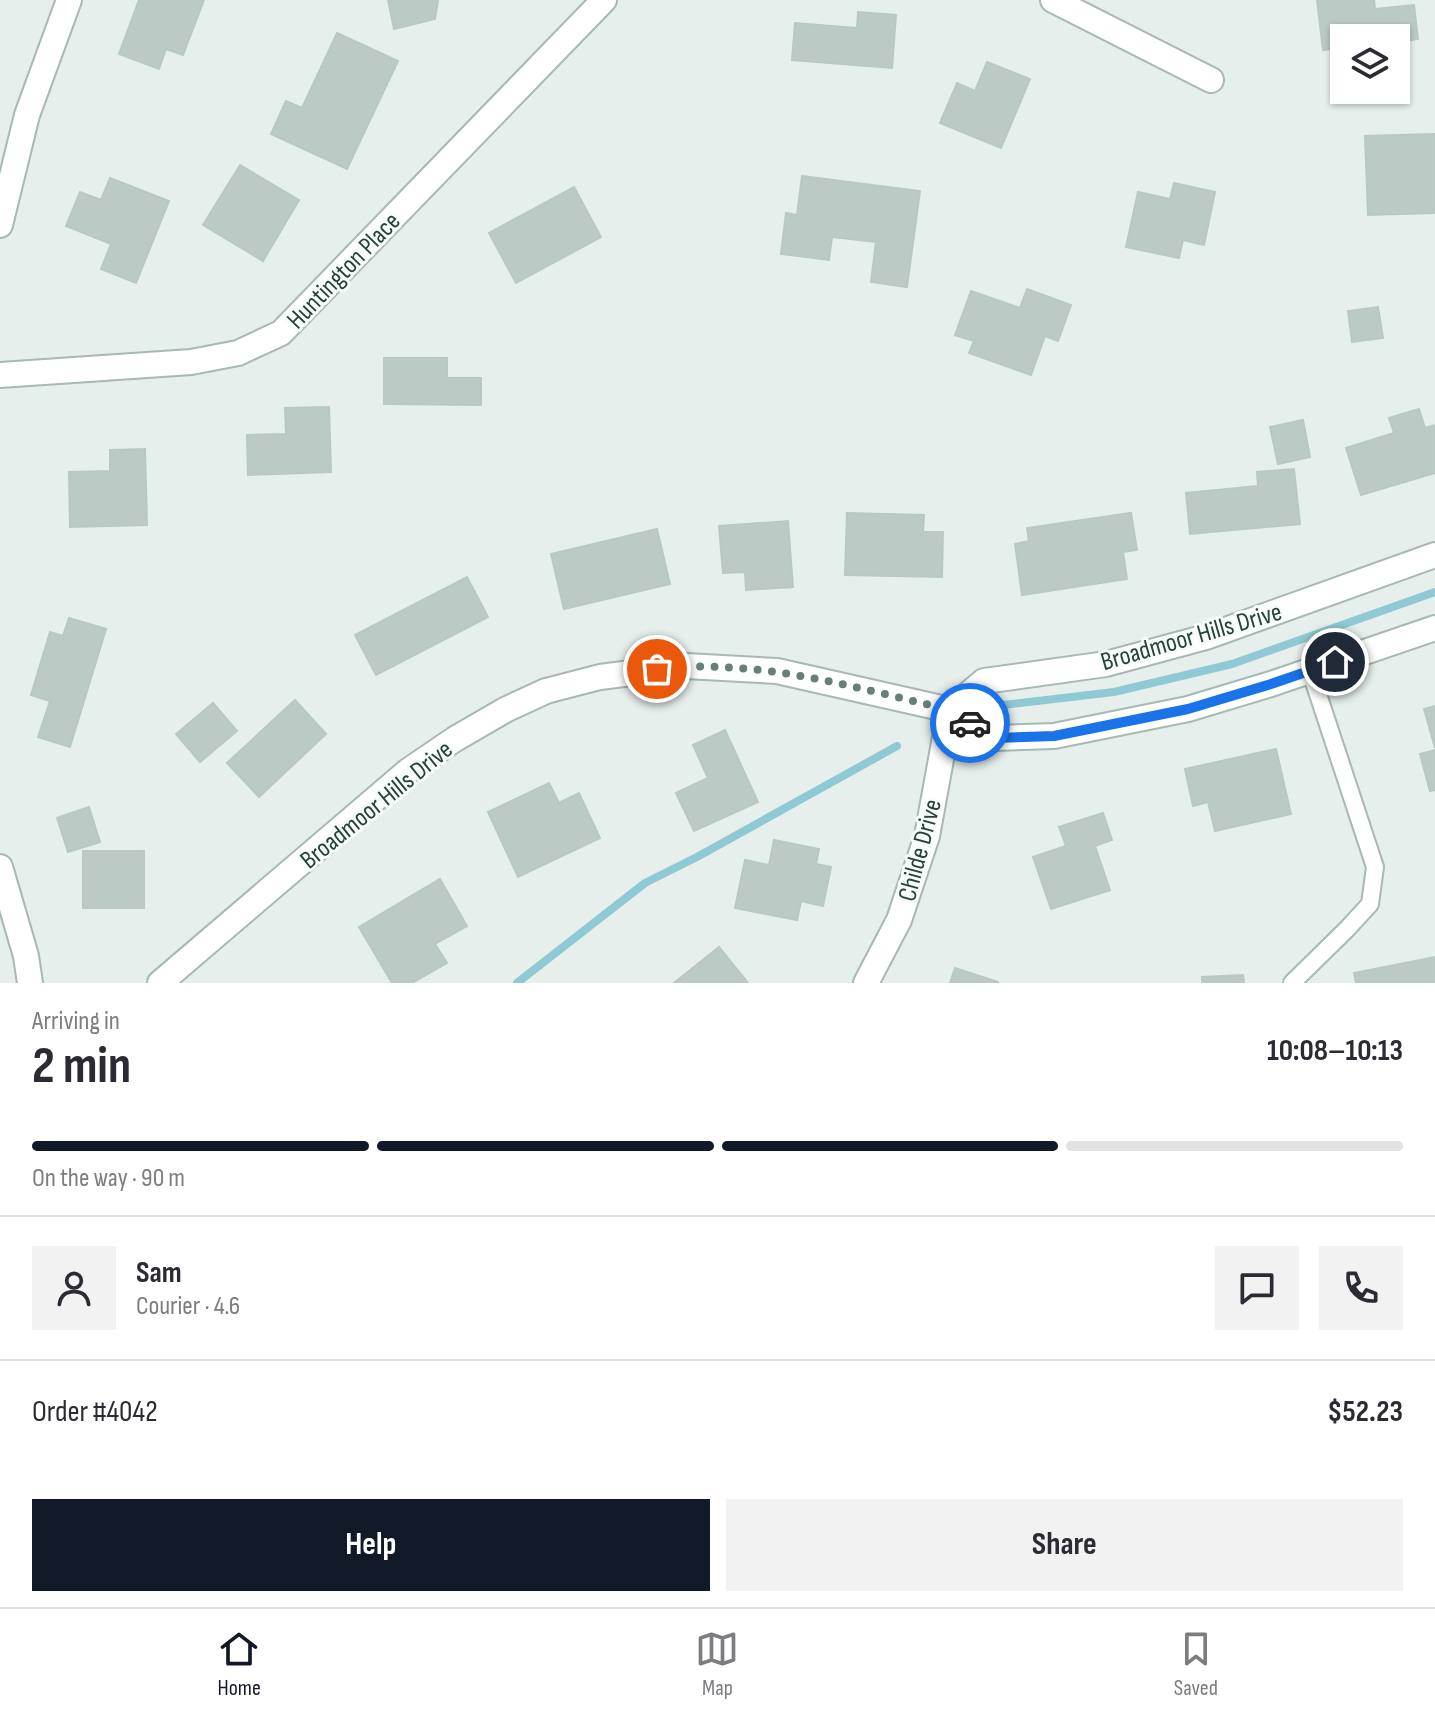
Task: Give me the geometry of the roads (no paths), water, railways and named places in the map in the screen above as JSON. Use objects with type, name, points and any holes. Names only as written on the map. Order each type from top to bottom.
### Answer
[{"type":"street","points":[[0,225],[27,115],[69,0]]},
{"type":"street","name":"Huntington Place","points":[[0,375],[191,362],[238,353],[281,333],[604,0]]},
{"type":"street","points":[[1053,0],[1211,80]]},
{"type":"street","name":"Broadmoor Hills Drive","points":[[950,710],[984,681],[1106,664],[1206,637],[1435,555]]},
{"type":"street","name":"Broadmoor Hills Drive","points":[[160,983],[408,771],[507,709],[546,691],[600,677],[686,666],[777,671],[950,710],[994,738],[1054,736],[1188,709],[1435,628]]},
{"type":"street","name":"Childe Drive","points":[[866,983],[899,920],[927,836],[950,710]]},
{"type":"street","points":[[0,867],[23,944],[30,983]]},
{"type":"lane","points":[[1292,983],[1370,904],[1375,867],[1310,670]]},
{"type":"waterway","points":[[994,706],[1114,692],[1232,664],[1435,592]]},
{"type":"waterway","points":[[517,983],[645,883],[897,746]]}]
